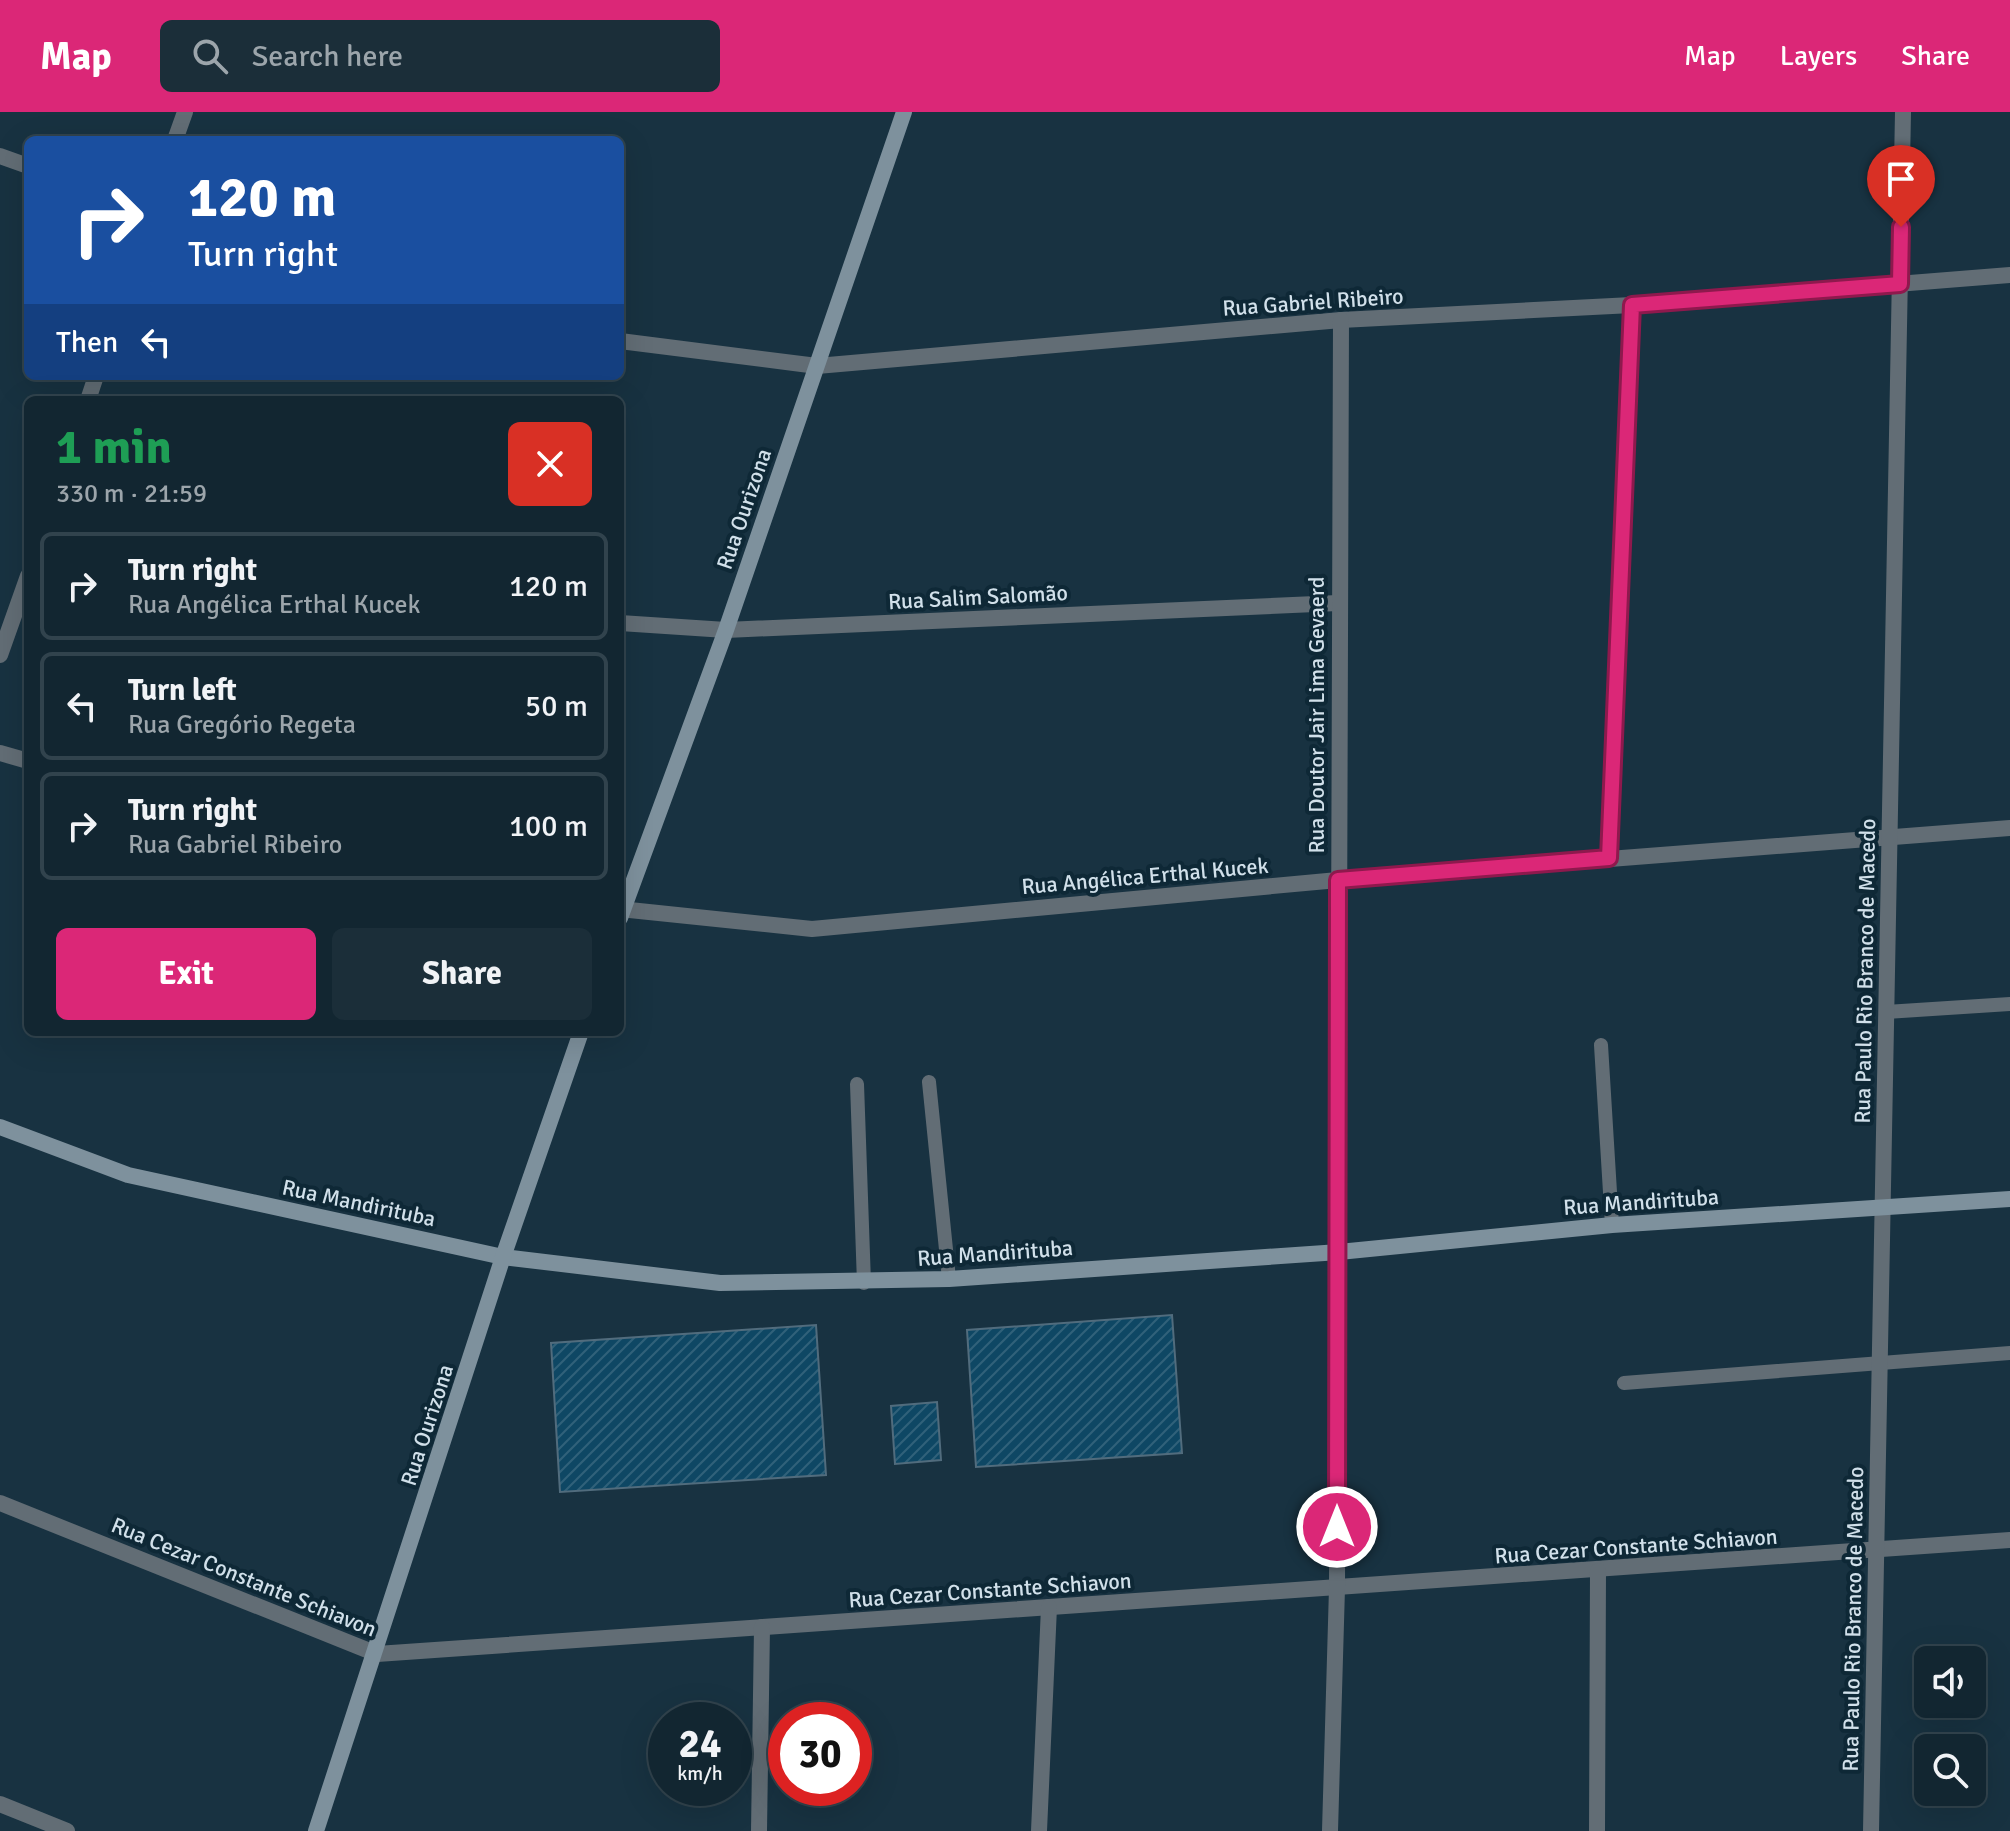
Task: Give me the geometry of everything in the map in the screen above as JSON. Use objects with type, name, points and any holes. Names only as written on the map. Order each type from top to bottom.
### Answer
[{"type":"street","points":[[176,136],[185,112]]},
{"type":"street","name":"Rua Ourizona","points":[[624,904],[726,630],[904,112]]},
{"type":"street","name":"Rua Paulo Rio Branco de Macedo","points":[[1871,1831],[1903,112]]},
{"type":"street","points":[[0,156],[24,165]]},
{"type":"street","name":"Rua Gabriel Ribeiro","points":[[624,342],[817,366],[1341,320],[1632,305],[2010,275]]},
{"type":"street","points":[[1609,858],[1632,305]]},
{"type":"street","name":"Rua Doutor Jair Lima Gevaerd","points":[[1330,1831],[1337,1588],[1341,320]]},
{"type":"street","points":[[0,655],[24,587]]},
{"type":"street","name":"Rua Salim Salomão","points":[[624,623],[726,630],[1338,603]]},
{"type":"street","points":[[0,753],[24,760]]},
{"type":"street","name":"Rua Angélica Erthal Kucek","points":[[624,912],[812,929],[1338,880],[2010,828]]},
{"type":"street","name":"Rua Ourizona","points":[[316,1831],[377,1654],[503,1257],[580,1036]]},
{"type":"street","name":"Rua Mandirituba","points":[[0,1127],[128,1175],[503,1257],[720,1283],[864,1283],[949,1279],[1339,1252],[1612,1225],[2010,1199]]},
{"type":"street","name":"Rua Cezar Constante Schiavon","points":[[0,1503],[377,1654],[2010,1540]]},
{"type":"street","points":[[1597,1831],[1598,1571]]},
{"type":"street","points":[[1039,1831],[1049,1607]]},
{"type":"street","points":[[759,1831],[762,1627]]},
{"type":"street","points":[[0,1804],[67,1831]]},
{"type":"lane","points":[[1886,1012],[2010,1004]]},
{"type":"lane","points":[[1601,1045],[1612,1225]]},
{"type":"lane","points":[[929,1082],[949,1279]]},
{"type":"lane","points":[[857,1084],[864,1283]]},
{"type":"lane","points":[[1624,1383],[2010,1353]]},
{"type":"building","points":[[1172,1315],[1182,1453],[976,1467],[967,1330]]},
{"type":"building","points":[[816,1325],[826,1475],[560,1492],[551,1343]]},
{"type":"building","points":[[937,1402],[941,1460],[895,1464],[891,1406]]},
{"type":"route","points":[[1337,1527],[1338,880],[1609,858],[1632,305],[1900,284],[1901,227]]}]
